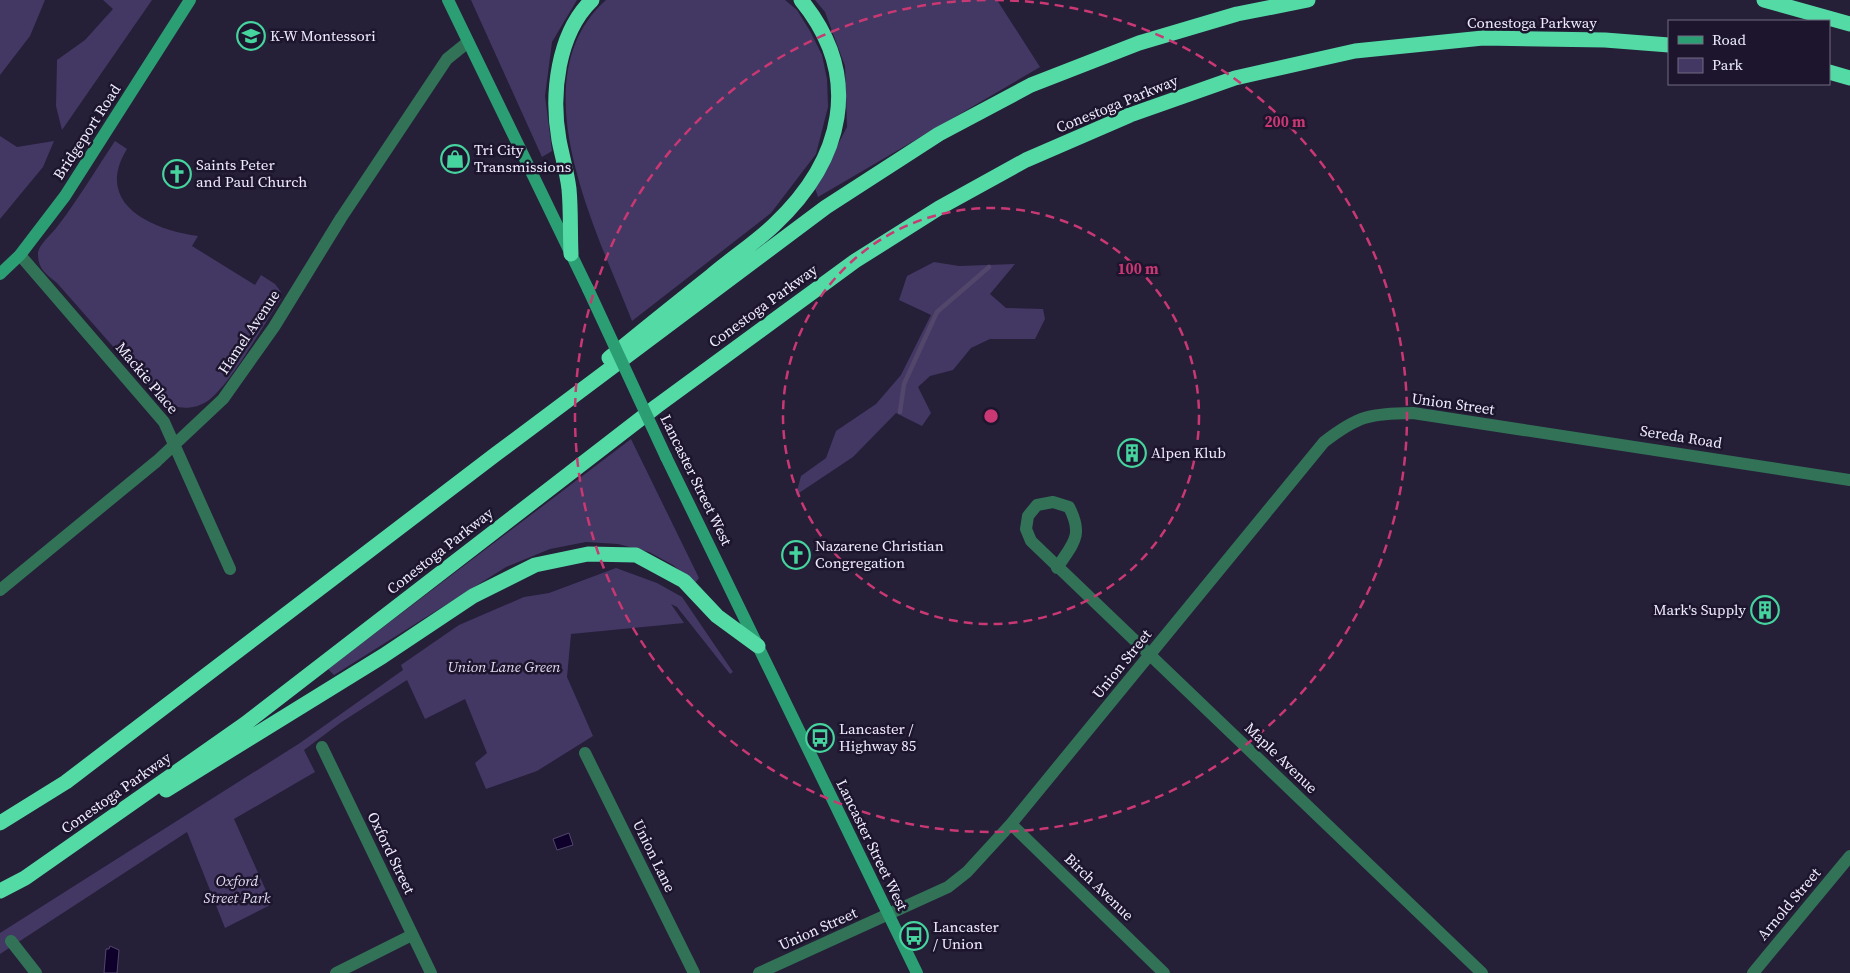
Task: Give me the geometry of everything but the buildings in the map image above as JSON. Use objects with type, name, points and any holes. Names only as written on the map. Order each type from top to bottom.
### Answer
[{"type":"highway","points":[[571,254],[569,187],[558,138],[555,90],[564,49],[573,27],[592,0]]},
{"type":"highway","points":[[496,454],[556,400],[774,225],[804,192],[824,159],[836,128],[839,105],[834,60],[819,22],[801,0]]},
{"type":"highway","points":[[0,823],[66,782],[496,454],[826,207],[939,134],[1031,85],[1139,43],[1237,14],[1308,0]]},
{"type":"highway","points":[[1764,0],[1850,24]]},
{"type":"highway","name":"Conestoga Parkway","points":[[0,891],[25,878],[245,724],[657,406],[855,261],[939,208],[1026,160],[1130,115],[1235,78],[1355,51],[1483,38],[1605,40],[1668,45]]},
{"type":"highway","points":[[1830,72],[1850,78]]},
{"type":"highway","points":[[120,813],[177,784],[383,656],[473,596],[535,565],[588,554],[636,554],[684,581],[717,616],[758,646]]},
{"type":"main road","name":"Bridgeport Road","points":[[0,274],[20,255],[65,196],[190,0]]},
{"type":"main road","name":"Lancaster Street West","points":[[448,0],[588,289],[666,456],[917,973]]},
{"type":"street","name":"Hamel Avenue","points":[[0,590],[176,443],[223,399],[274,327],[341,218],[447,59],[468,42]]},
{"type":"street","name":"Mackie Place","points":[[20,255],[164,422],[176,443],[230,569]]},
{"type":"street","name":"Union Street","points":[[759,973],[948,887],[967,872],[1011,824],[1324,442],[1346,425],[1373,414],[1413,413],[1507,427]]},
{"type":"street","name":"Sereda Road","points":[[1507,427],[1850,480]]},
{"type":"street","name":"Maple Avenue","points":[[1057,568],[1075,540],[1078,524],[1069,507],[1053,502],[1037,506],[1028,516],[1026,529],[1031,541],[1057,568],[1482,973]]},
{"type":"street","name":"Oxford Street","points":[[322,747],[431,973]]},
{"type":"street","name":"Union Lane","points":[[585,753],[694,973]]},
{"type":"street","name":"Birch Avenue","points":[[1011,824],[1164,973]]},
{"type":"street","name":"Arnold Street","points":[[1753,973],[1850,856]]},
{"type":"street","points":[[336,973],[412,935]]},
{"type":"street","points":[[11,941],[36,973]]},
{"type":"green space","points":[[0,0],[45,0],[30,36],[0,75]]},
{"type":"green space","points":[[103,0],[152,0],[62,130],[56,106],[57,60],[85,40],[113,9]]},
{"type":"green space","points":[[471,0],[577,0],[552,42],[545,96],[552,151],[542,157]]},
{"type":"green space","points":[[606,0],[785,0],[797,10],[810,31],[822,55],[827,79],[828,107],[816,154],[771,213],[632,321],[585,202],[573,157],[566,113],[568,71],[580,33]]},
{"type":"green space","points":[[815,0],[997,0],[1040,67],[818,197],[815,188],[847,127],[845,66],[825,12]]},
{"type":"green space","points":[[0,136],[17,147],[54,141],[43,167],[0,219]]},
{"type":"green space","points":[[115,141],[127,149],[118,168],[117,185],[122,199],[132,211],[163,228],[198,236],[192,246],[255,285],[261,275],[275,284],[281,292],[281,299],[227,380],[209,400],[197,406],[185,408],[162,402],[57,283],[44,271],[38,260],[40,248],[72,206]]},
{"type":"green space","points":[[934,262],[959,266],[1015,264],[990,294],[1006,308],[1043,309],[1045,319],[1035,339],[990,339],[971,348],[953,370],[930,376],[918,387],[931,413],[922,426],[896,413],[853,457],[796,495],[801,476],[826,458],[836,431],[876,404],[901,375],[931,315],[899,300],[907,276]]},
{"type":"green space","points":[[631,439],[699,578],[695,583],[673,565],[649,552],[618,544],[586,542],[550,549],[506,567],[334,675],[328,669]]},
{"type":"green space","points":[[616,568],[657,583],[682,597],[733,672],[730,674],[677,607],[671,604],[684,623],[571,634],[567,677],[593,736],[537,771],[486,789],[475,763],[487,753],[465,699],[425,719],[407,680],[340,723],[304,750],[315,772],[234,819],[272,904],[225,928],[187,832],[0,954],[0,933],[300,743],[403,670],[401,665],[459,625],[524,597],[549,593]]},
{"type":"shaded area","points":[[569,833],[573,845],[557,850],[553,839]]},
{"type":"shaded area","points":[[110,946],[119,950],[117,973],[104,973],[106,949],[109,949]]},
{"type":"waterway","points":[[900,412],[904,384],[937,312],[989,267]]},
{"type":"place","name":"K-W Montessori","points":[[251,36]]},
{"type":"place","name":"Tri City Transmissions","points":[[455,159]]},
{"type":"place","name":"Saints Peter and Paul Church","points":[[177,174]]},
{"type":"place","name":"Alpen Klub","points":[[1132,453]]},
{"type":"place","name":"Nazarene Christian Congregation","points":[[796,555]]},
{"type":"place","name":"Mark's Supply","points":[[1765,610]]},
{"type":"place","name":"Lancaster / Highway 85","points":[[820,738]]},
{"type":"place","name":"Lancaster / Union","points":[[914,936]]},
{"type":"park label","name":"Union Lane Green","points":[[504,667]]},
{"type":"park label","name":"Oxford Street Park","points":[[237,890]]}]
